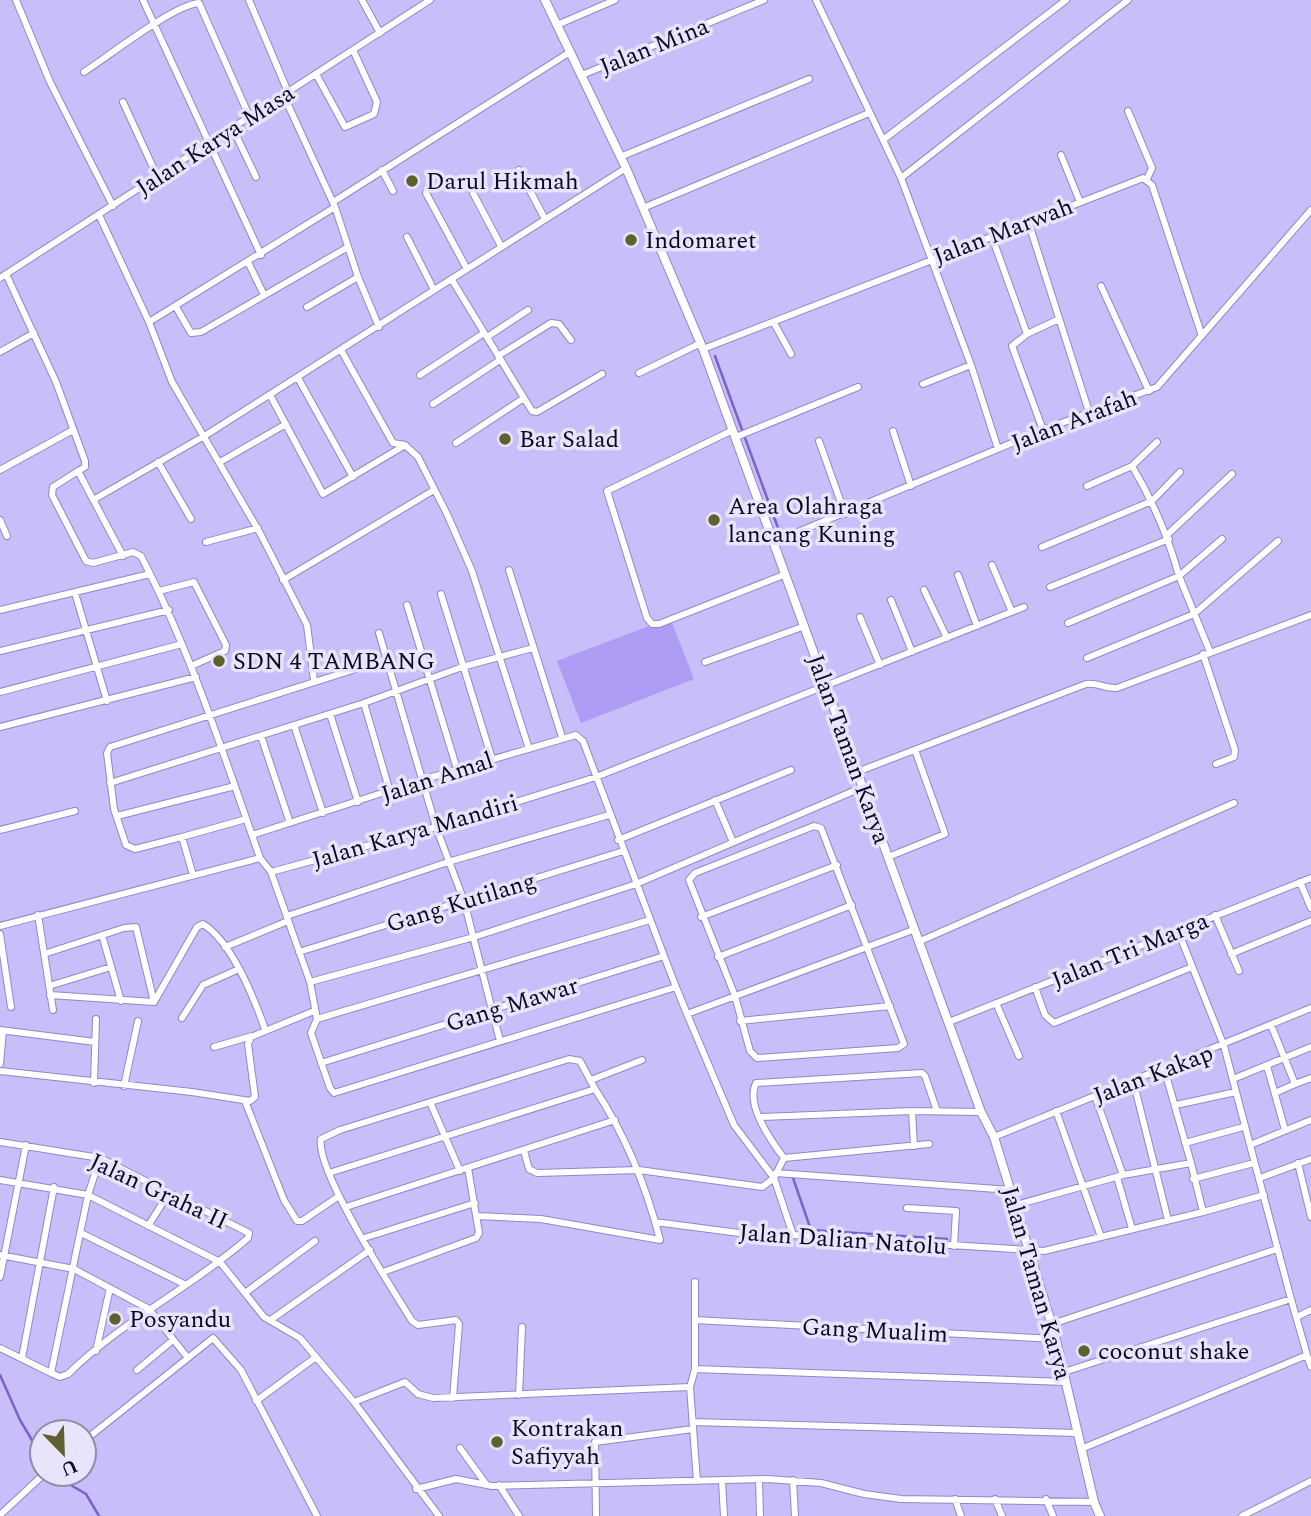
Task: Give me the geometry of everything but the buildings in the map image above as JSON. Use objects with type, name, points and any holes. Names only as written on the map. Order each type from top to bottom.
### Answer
[{"type":"street","points":[[16,0],[50,82],[113,206]]},
{"type":"street","points":[[143,0],[261,255]]},
{"type":"street","points":[[248,0],[334,204],[358,277],[379,327]]},
{"type":"street","points":[[362,0],[380,33]]},
{"type":"street","name":"Jalan Karya Masa","points":[[3,276],[429,0]]},
{"type":"street","name":"Jalan Taman Karya","points":[[545,0],[626,168],[702,346],[913,930],[981,1112],[994,1137],[1052,1324],[1094,1502],[1100,1516]]},
{"type":"street","points":[[557,25],[615,0]]},
{"type":"street","name":"Jalan Mina","points":[[582,75],[764,0]]},
{"type":"street","points":[[816,0],[901,178],[971,365],[998,449]]},
{"type":"street","points":[[883,140],[1066,0]]},
{"type":"street","points":[[901,178],[1128,0]]},
{"type":"street","points":[[84,72],[154,25],[191,4],[201,5],[250,118]]},
{"type":"street","points":[[316,74],[345,127],[374,114],[377,102],[353,50]]},
{"type":"street","points":[[149,322],[261,255],[382,170],[570,52]]},
{"type":"street","points":[[620,157],[809,79]]},
{"type":"street","points":[[123,102],[157,176]]},
{"type":"street","points":[[1128,111],[1152,168],[1147,179],[1152,185],[1202,336]]},
{"type":"street","points":[[643,208],[869,113]]},
{"type":"street","points":[[233,129],[256,177]]},
{"type":"street","points":[[1061,155],[1080,202]]},
{"type":"street","points":[[93,500],[298,378],[626,168]]},
{"type":"street","points":[[382,170],[393,191]]},
{"type":"street","points":[[519,170],[545,219]]},
{"type":"street","name":"Jalan Marwah","points":[[639,373],[702,346],[774,323],[930,259],[1138,179],[1147,179]]},
{"type":"street","points":[[426,193],[467,268]]},
{"type":"street","points":[[473,193],[501,247]]},
{"type":"street","name":"Jalan Arafah","points":[[774,542],[1043,430],[1149,391],[1161,383],[1311,210]]},
{"type":"street","points":[[99,215],[149,322],[172,382],[206,435],[258,528],[307,625],[314,680]]},
{"type":"street","points":[[1028,222],[1089,412]]},
{"type":"street","points":[[407,237],[434,290]]},
{"type":"street","points":[[992,237],[1027,334]]},
{"type":"street","points":[[176,307],[185,325],[195,334],[348,247]]},
{"type":"street","points":[[248,262],[264,295]]},
{"type":"street","points":[[3,276],[34,332],[86,463],[84,468],[55,485],[51,492],[82,558],[93,564],[138,552],[169,610],[196,677],[260,858],[271,872],[310,982],[315,1015],[311,1030],[331,1091],[337,1093],[672,988]]},
{"type":"street","points":[[307,307],[358,277]]},
{"type":"street","points":[[452,280],[532,411],[537,412],[602,374]]},
{"type":"street","points":[[1101,286],[1149,391]]},
{"type":"street","points":[[420,374],[528,310]]},
{"type":"street","points":[[1043,430],[1012,345],[1027,334],[1058,320]]},
{"type":"street","points":[[433,404],[551,323],[559,324],[571,340]]},
{"type":"street","points":[[774,323],[791,354]]},
{"type":"street","points":[[0,352],[34,332]]},
{"type":"street","points":[[341,350],[392,441],[397,446],[405,445],[418,457],[434,490],[472,571],[529,749]]},
{"type":"street","points":[[923,384],[971,365]]},
{"type":"street","points":[[298,378],[353,477]]},
{"type":"street","points":[[786,574],[659,624],[652,624],[647,618],[607,491],[735,433],[858,387]]},
{"type":"street","points":[[270,395],[323,494],[405,445]]},
{"type":"street","points":[[456,443],[524,398]]},
{"type":"street","points":[[220,461],[286,424]]},
{"type":"street","points":[[0,470],[73,430]]},
{"type":"street","points":[[893,431],[911,486]]},
{"type":"street","points":[[818,441],[845,514]]},
{"type":"street","points":[[1087,486],[1132,466],[1157,442]]},
{"type":"street","points":[[158,463],[191,519]]},
{"type":"street","points":[[1132,466],[1168,537],[1207,653],[1235,750],[1234,757],[1216,764]]},
{"type":"street","points":[[78,471],[123,555]]},
{"type":"street","points":[[1042,547],[1152,501],[1180,472]]},
{"type":"street","points":[[1050,586],[1168,537],[1232,474]]},
{"type":"street","points":[[284,580],[434,490]]},
{"type":"street","points":[[0,520],[7,536]]},
{"type":"street","points":[[206,542],[258,528]]},
{"type":"street","points":[[1068,624],[1179,576],[1222,539]]},
{"type":"street","points":[[1087,658],[1194,614],[1278,541]]},
{"type":"street","points":[[992,565],[1012,612]]},
{"type":"street","points":[[509,570],[562,737],[576,735],[581,738],[650,920],[672,988],[687,1014],[734,1125],[775,1175],[793,1235]]},
{"type":"street","points":[[0,610],[150,574]]},
{"type":"street","points":[[958,575],[977,626]]},
{"type":"street","points":[[159,591],[194,582],[226,645],[225,651],[191,666]]},
{"type":"street","points":[[924,590],[947,638]]},
{"type":"street","points":[[75,593],[107,701]]},
{"type":"street","points":[[441,594],[492,759]]},
{"type":"street","points":[[891,600],[912,652]]},
{"type":"street","points":[[407,605],[457,769]]},
{"type":"street","name":"Jalan Karya Mandiri","points":[[271,872],[436,827],[596,776],[1024,607]]},
{"type":"street","points":[[0,651],[169,610]]},
{"type":"street","points":[[857,772],[1086,684],[1117,688],[1311,615]]},
{"type":"street","points":[[860,617],[880,665]]},
{"type":"street","points":[[705,662],[805,626]]},
{"type":"street","points":[[379,634],[436,827],[464,901],[494,1009],[500,1041]]},
{"type":"street","points":[[0,692],[182,644]]},
{"type":"street","points":[[110,783],[364,703],[463,667],[533,648]]},
{"type":"street","points":[[246,819],[132,849],[124,841],[117,816],[107,752],[110,747],[209,714],[387,659]]},
{"type":"street","points":[[0,727],[196,677]]},
{"type":"street","points":[[364,703],[390,792]]},
{"type":"street","points":[[330,714],[358,802]]},
{"type":"street","points":[[294,725],[323,813]]},
{"type":"street","points":[[261,736],[290,823]]},
{"type":"street","name":"Jalan Amal","points":[[252,835],[562,737]]},
{"type":"street","points":[[888,857],[945,834],[915,750]]},
{"type":"street","points":[[618,840],[791,770]]},
{"type":"street","points":[[117,816],[235,786]]},
{"type":"street","points":[[310,982],[474,937],[636,884],[863,787]]},
{"type":"street","points":[[715,800],[733,842]]},
{"type":"street","points":[[918,942],[1234,803]]},
{"type":"street","points":[[0,830],[75,811]]},
{"type":"street","points":[[225,947],[287,918],[448,862],[609,815]]},
{"type":"street","points":[[808,828],[821,828],[837,865],[904,1042],[900,1048],[757,1058],[750,1051],[740,1021],[736,996],[689,883],[694,873],[808,828]]},
{"type":"street","points":[[182,837],[193,875]]},
{"type":"street","name":"Gang Kutilang","points":[[299,952],[623,851]]},
{"type":"street","points":[[0,926],[260,858]]},
{"type":"street","points":[[701,917],[837,865]]},
{"type":"street","name":"Jalan Tri Marga","points":[[949,1022],[1311,878]]},
{"type":"street","points":[[1300,882],[1311,908]]},
{"type":"street","points":[[718,957],[852,905]]},
{"type":"street","points":[[37,915],[53,1010]]},
{"type":"street","points":[[1215,915],[1239,971]]},
{"type":"street","points":[[214,1046],[315,1015],[483,971],[650,920]]},
{"type":"street","points":[[1231,954],[1311,921]]},
{"type":"street","points":[[154,1002],[197,927],[206,926],[225,947],[239,969],[251,990],[265,1029]]},
{"type":"street","points":[[44,954],[124,928],[137,928],[154,1002]]},
{"type":"street","points":[[687,1014],[913,930]]},
{"type":"street","points":[[1178,931],[1224,1046],[1243,1127],[1311,1367]]},
{"type":"street","points":[[0,934],[11,1007]]},
{"type":"street","points":[[102,935],[121,1001]]},
{"type":"street","name":"Gang Mawar","points":[[321,1063],[663,956]]},
{"type":"street","points":[[49,986],[111,967]]},
{"type":"street","points":[[1035,988],[1045,1015],[1054,1023],[1192,967]]},
{"type":"street","points":[[182,1018],[203,985],[239,969]]},
{"type":"street","points":[[50,995],[154,1002]]},
{"type":"street","points":[[996,1003],[1019,1056]]},
{"type":"street","points":[[740,1021],[890,1006]]},
{"type":"street","name":"Jalan Kakap","points":[[994,1137],[1224,1046],[1311,1008]]},
{"type":"street","points":[[94,1083],[96,1019]]},
{"type":"street","points":[[124,1086],[138,1021]]},
{"type":"street","points":[[1271,1025],[1295,1084]]},
{"type":"street","points":[[0,1064],[2,1031],[95,1042]]},
{"type":"street","points":[[0,1071],[250,1101],[255,1097],[248,1044],[252,1035]]},
{"type":"street","points":[[1233,1079],[1311,1047]]},
{"type":"street","points":[[453,1398],[459,1324],[456,1320],[415,1325],[339,1196],[320,1148],[323,1138],[572,1058],[580,1061],[615,1119],[639,1170],[660,1240],[541,1219],[477,1216]]},
{"type":"street","points":[[591,1080],[642,1060]]},
{"type":"street","points":[[1267,1066],[1285,1130]]},
{"type":"street","points":[[1164,1068],[1203,1212]]},
{"type":"street","points":[[784,1158],[760,1117],[753,1095],[754,1086],[760,1081],[919,1073],[925,1076],[937,1111]]},
{"type":"street","points":[[1275,1093],[1311,1078]]},
{"type":"street","points":[[1133,1080],[1168,1220]]},
{"type":"street","points":[[329,1173],[595,1089]]},
{"type":"street","points":[[1176,1105],[1236,1092]]},
{"type":"street","points":[[1095,1096],[1120,1176],[1132,1229]]},
{"type":"street","points":[[245,1101],[290,1214],[302,1221],[339,1196]]},
{"type":"street","points":[[383,1272],[471,1241],[479,1233],[475,1203],[464,1170],[445,1138],[430,1102]]},
{"type":"street","points":[[760,1117],[912,1111],[981,1112]]},
{"type":"street","points":[[912,1111],[914,1146]]},
{"type":"street","points":[[1056,1111],[1101,1237]]},
{"type":"street","points":[[346,1207],[524,1151],[615,1119]]},
{"type":"street","points":[[1250,1145],[1311,1120]]},
{"type":"street","points":[[1185,1143],[1243,1127]]},
{"type":"street","name":"Jalan Graha II","points":[[0,1142],[100,1158],[248,1233],[248,1238],[220,1262],[149,1309],[63,1377],[51,1373]]},
{"type":"street","points":[[784,1158],[929,1144]]},
{"type":"street","points":[[0,1277],[2,1255],[26,1145]]},
{"type":"street","points":[[524,1151],[529,1169],[537,1172],[639,1170],[762,1187],[775,1175],[784,1158]]},
{"type":"street","points":[[0,1348],[51,1373],[88,1195],[100,1158]]},
{"type":"street","points":[[1259,1178],[1311,1159]]},
{"type":"street","points":[[1016,1205],[1120,1176],[1191,1163]]},
{"type":"street","points":[[1193,1179],[1254,1163]]},
{"type":"street","points":[[1298,1163],[1311,1217]]},
{"type":"street","points":[[775,1175],[1011,1190]]},
{"type":"street","points":[[0,1180],[88,1195],[220,1262],[264,1317],[272,1319],[300,1338],[354,1402],[416,1489],[439,1516]]},
{"type":"street","points":[[22,1358],[54,1188]]},
{"type":"street","points":[[148,1226],[169,1193]]},
{"type":"street","name":"Jalan Dalian Natolu","points":[[655,1222],[778,1238],[793,1235],[1044,1251],[1264,1195]]},
{"type":"street","points":[[364,1238],[475,1203]]},
{"type":"street","points":[[906,1208],[956,1211],[954,1245]]},
{"type":"street","points":[[81,1233],[186,1285]]},
{"type":"street","points":[[245,1293],[316,1241]]},
{"type":"street","points":[[1052,1324],[1277,1249]]},
{"type":"street","points":[[272,1319],[370,1250]]},
{"type":"street","points":[[2,1255],[74,1269],[149,1309],[188,1358]]},
{"type":"street","points":[[695,1282],[695,1369],[690,1387],[696,1481]]},
{"type":"street","points":[[96,1351],[110,1288]]},
{"type":"street","points":[[1064,1372],[1291,1299]]},
{"type":"street","points":[[1297,1317],[1311,1310]]},
{"type":"street","name":"Gang Mualim","points":[[695,1320],[1056,1339]]},
{"type":"street","points":[[519,1395],[522,1327]]},
{"type":"street","points":[[98,1430],[213,1338],[240,1370],[317,1516]]},
{"type":"street","points":[[137,1370],[173,1340]]},
{"type":"street","points":[[1081,1449],[1307,1355]]},
{"type":"street","points":[[256,1401],[316,1357]]},
{"type":"street","points":[[695,1369],[1066,1382]]},
{"type":"street","points":[[354,1402],[404,1382],[422,1396],[453,1398],[690,1387]]},
{"type":"street","points":[[596,1516],[596,1441],[693,1425],[1077,1433]]},
{"type":"street","points":[[460,1448],[488,1485]]},
{"type":"street","points":[[416,1489],[468,1478],[488,1485],[793,1480],[901,1499],[1046,1499],[1094,1502]]},
{"type":"street","points":[[759,1480],[760,1516]]},
{"type":"street","points":[[793,1480],[795,1516]]},
{"type":"street","points":[[722,1481],[724,1516]]},
{"type":"street","points":[[1242,1516],[1311,1481]]},
{"type":"street","points":[[499,1485],[519,1516]]},
{"type":"street","points":[[0,1515],[28,1488]]},
{"type":"street","points":[[955,1499],[961,1516]]},
{"type":"street","points":[[995,1499],[1002,1516]]},
{"type":"street","points":[[1046,1499],[1053,1516]]},
{"type":"shaded area","points":[[670,618],[694,679],[581,723],[557,661]]},
{"type":"waterway","points":[[715,356],[781,536]]},
{"type":"waterway","points":[[793,1178],[811,1230],[947,1239]]},
{"type":"waterway","points":[[0,1375],[28,1433]]},
{"type":"waterway","points":[[76,1488],[86,1494],[99,1516]]},
{"type":"place","name":"Darul Hikmah","points":[[412,181]]},
{"type":"place","name":"Indomaret","points":[[631,240]]},
{"type":"place","name":"Bar Salad","points":[[505,439]]},
{"type":"place","name":"Area Olahraga lancang Kuning","points":[[714,520]]},
{"type":"place","name":"SDN 4 TAMBANG","points":[[219,661]]},
{"type":"place","name":"Posyandu","points":[[115,1319]]},
{"type":"place","name":"coconut shake","points":[[1084,1351]]},
{"type":"place","name":"Kontrakan Safiyyah","points":[[497,1442]]}]
